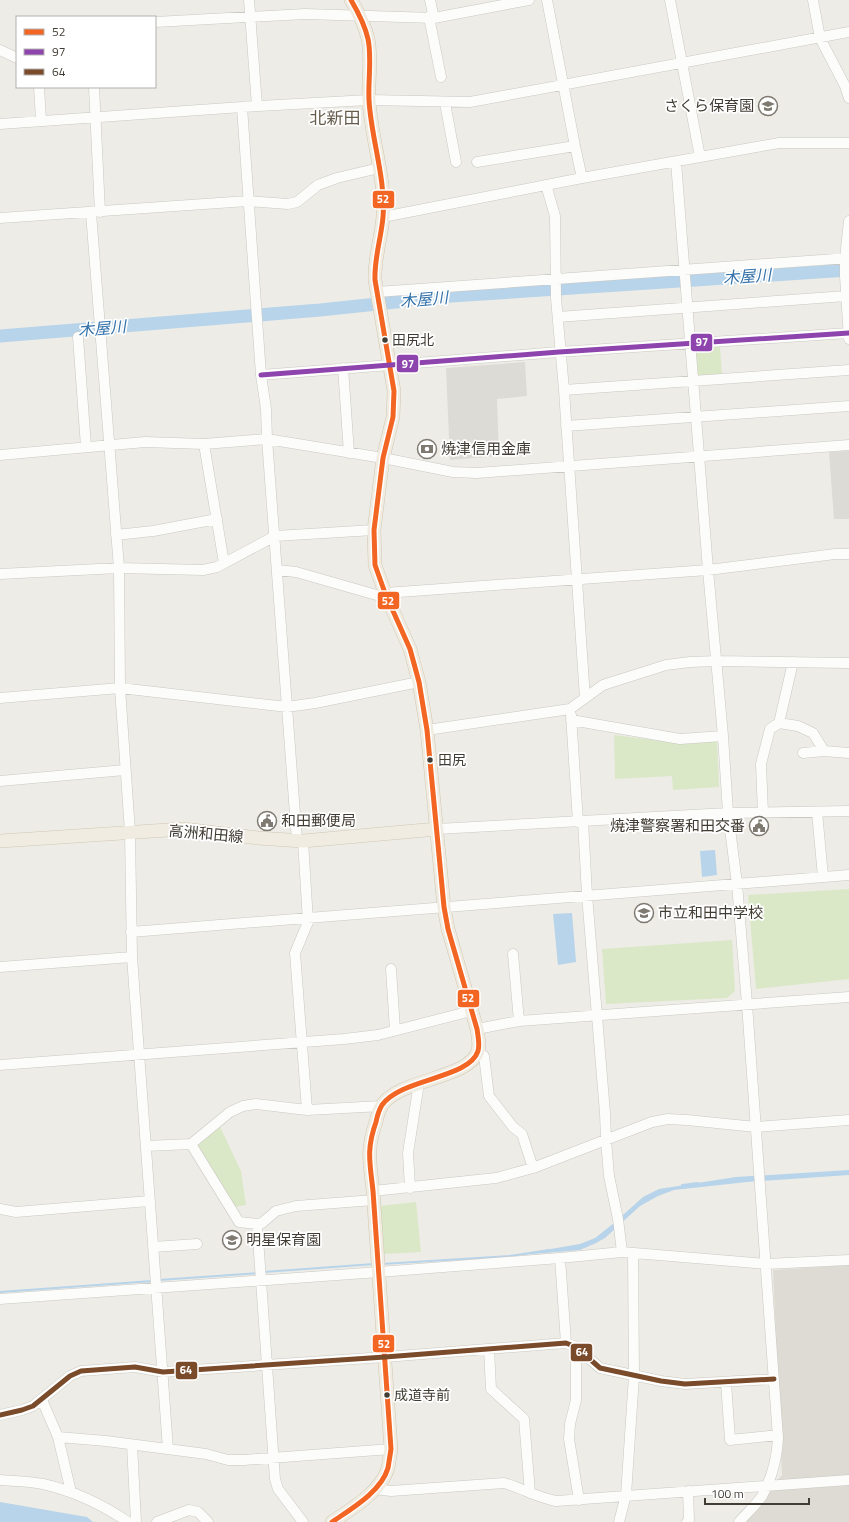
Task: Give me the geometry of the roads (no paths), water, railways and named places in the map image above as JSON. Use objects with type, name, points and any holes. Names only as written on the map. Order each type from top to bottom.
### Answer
[{"type":"main road","points":[[332,1522],[360,1503],[375,1489],[387,1469],[390,1449],[374,1196],[369,1152],[370,1138],[382,1106],[390,1096],[403,1089],[455,1070],[471,1061],[478,1051],[479,1044],[477,1029],[448,929],[444,907],[427,730],[419,682],[410,649],[386,596],[375,565],[374,530],[384,458],[392,417],[394,391],[377,295],[375,268],[382,218],[383,197],[369,100],[368,40],[360,15],[351,0]]},
{"type":"main road","name":"高洲和田線","points":[[0,841],[183,829],[258,838],[300,841],[437,829]]},
{"type":"street","points":[[249,0],[257,106]]},
{"type":"street","points":[[430,0],[440,77]]},
{"type":"street","points":[[156,22],[305,14],[431,17],[490,4],[529,0]]},
{"type":"street","points":[[547,0],[582,178]]},
{"type":"street","points":[[670,0],[681,64],[700,157]]},
{"type":"street","points":[[813,0],[820,38],[845,86],[849,98]]},
{"type":"street","points":[[0,124],[41,120],[369,100],[470,102],[564,86],[849,32]]},
{"type":"street","points":[[0,50],[16,58]]},
{"type":"street","points":[[39,88],[41,120]]},
{"type":"street","points":[[94,88],[96,117],[95,212],[100,334],[119,568],[120,688],[130,832],[132,957],[168,1450]]},
{"type":"street","points":[[445,102],[456,162]]},
{"type":"street","points":[[242,107],[261,375],[266,409],[287,707],[308,918],[308,922],[296,953],[307,1110]]},
{"type":"street","points":[[382,218],[582,178],[779,143],[849,143]]},
{"type":"street","points":[[477,162],[575,146]]},
{"type":"street","points":[[676,162],[686,269],[693,381],[717,661],[728,813],[737,884],[747,1004],[778,1435],[777,1455],[773,1472],[762,1496],[739,1522]]},
{"type":"street","points":[[0,218],[248,201],[288,204],[297,202],[318,185],[331,180],[378,168]]},
{"type":"street","points":[[546,185],[555,216],[556,298],[559,352],[564,390],[585,698]]},
{"type":"street","points":[[849,221],[845,276],[849,339]]},
{"type":"street","points":[[377,295],[556,283],[686,269],[847,258]]},
{"type":"street","points":[[558,317],[846,296]]},
{"type":"street","points":[[261,375],[559,352],[849,333]]},
{"type":"street","points":[[78,337],[86,447]]},
{"type":"street","points":[[343,368],[349,453]]},
{"type":"street","points":[[564,390],[849,370]]},
{"type":"street","points":[[566,426],[849,406]]},
{"type":"street","points":[[0,455],[145,442],[204,444],[267,439],[384,458],[452,472],[477,472],[849,445]]},
{"type":"street","points":[[204,444],[224,563]]},
{"type":"street","points":[[116,535],[153,531],[217,519]]},
{"type":"street","points":[[0,574],[119,568],[203,570],[217,567],[275,536],[374,530]]},
{"type":"street","points":[[277,570],[296,572],[386,596],[708,570],[835,554],[849,554]]},
{"type":"street","points":[[427,730],[570,709],[603,685],[666,664],[717,661],[849,663]]},
{"type":"street","points":[[779,723],[792,662]]},
{"type":"street","points":[[0,698],[120,688],[287,707],[315,703],[419,682]]},
{"type":"street","points":[[570,709],[581,822],[609,1176],[618,1219],[622,1252]]},
{"type":"street","points":[[571,720],[680,739],[723,736]]},
{"type":"street","points":[[763,813],[761,764],[770,729],[779,723],[798,726],[813,733],[824,751]]},
{"type":"street","points":[[803,753],[824,751],[849,753]]},
{"type":"street","points":[[0,781],[125,770]]},
{"type":"street","points":[[437,829],[728,813],[849,811]]},
{"type":"street","points":[[817,812],[823,877]]},
{"type":"street","points":[[131,932],[849,875]]},
{"type":"street","points":[[513,954],[519,1021]]},
{"type":"street","points":[[0,967],[132,957]]},
{"type":"street","points":[[391,969],[395,1030]]},
{"type":"street","points":[[477,1029],[519,1021],[849,997]]},
{"type":"street","points":[[0,1065],[344,1040],[378,1035],[471,1011]]},
{"type":"street","points":[[478,1051],[484,1056],[489,1096],[513,1127],[522,1134],[533,1168]]},
{"type":"street","points":[[410,1188],[408,1153],[419,1083]]},
{"type":"street","points":[[146,1146],[191,1144],[230,1112],[244,1106],[256,1104],[307,1110],[382,1106]]},
{"type":"street","points":[[191,1144],[239,1222],[257,1224],[262,1223],[276,1211],[296,1206],[374,1196],[410,1188],[496,1178],[533,1168],[652,1122],[668,1119],[756,1127],[849,1120]]},
{"type":"street","points":[[0,1209],[16,1212],[149,1201]]},
{"type":"street","points":[[257,1224],[275,1479],[278,1489],[303,1522]]},
{"type":"street","points":[[153,1247],[197,1244]]},
{"type":"street","points":[[0,1299],[156,1289],[622,1252],[766,1264],[849,1260]]},
{"type":"street","points":[[619,1522],[626,1495],[634,1376],[633,1253]]},
{"type":"street","points":[[560,1258],[566,1343]]},
{"type":"street","points":[[0,1415],[34,1406],[70,1376],[81,1371],[92,1369],[135,1367],[163,1372],[566,1343],[576,1347],[600,1368],[634,1376],[685,1384],[774,1379]]},
{"type":"street","points":[[576,1347],[576,1400],[570,1424],[569,1439],[579,1500]]},
{"type":"street","points":[[489,1349],[491,1388],[524,1419],[530,1493]]},
{"type":"street","points":[[726,1382],[730,1440],[778,1435]]},
{"type":"street","points":[[42,1400],[58,1437],[71,1492]]},
{"type":"street","points":[[58,1437],[106,1441],[206,1454],[228,1460],[390,1449]]},
{"type":"street","points":[[132,1445],[136,1522]]},
{"type":"street","points":[[0,1480],[42,1484],[71,1492],[114,1512],[128,1522]]},
{"type":"street","points":[[375,1489],[391,1491],[504,1483],[546,1499],[556,1501],[849,1480]]},
{"type":"street","points":[[687,1522],[689,1520],[688,1491]]},
{"type":"street","points":[[157,1522],[189,1510],[198,1512],[208,1522]]},
{"type":"water","points":[[715,850],[717,875],[702,877],[700,851]]},
{"type":"water","points":[[572,913],[576,962],[558,965],[553,914]]},
{"type":"water","points":[[849,1170],[849,1175],[747,1182],[674,1190],[658,1196],[640,1206],[605,1238],[580,1250],[510,1256],[580,1244],[595,1238],[643,1197],[659,1189],[736,1177]]},
{"type":"water","points":[[0,1502],[87,1517],[93,1522],[0,1522]]},
{"type":"waterway","name":"木屋川","points":[[0,336],[320,310],[421,298],[849,270]]},
{"type":"waterway","points":[[682,1185],[698,1183]]},
{"type":"waterway","points":[[382,1264],[510,1256],[549,1250]]},
{"type":"waterway","points":[[264,1272],[374,1264]]},
{"type":"waterway","points":[[159,1280],[258,1273]]},
{"type":"waterway","points":[[0,1292],[152,1281]]},
{"type":"place","name":"さくら保育園","points":[[768,106]]},
{"type":"place","name":"田尻北","points":[[385,340]]},
{"type":"place","name":"焼津信用金庫","points":[[427,449]]},
{"type":"place","name":"田尻","points":[[430,760]]},
{"type":"place","name":"和田郵便局","points":[[267,821]]},
{"type":"place","name":"焼津警察署和田交番","points":[[759,826]]},
{"type":"place","name":"市立和田中学校","points":[[644,913]]},
{"type":"place","name":"明星保育園","points":[[232,1240]]},
{"type":"place","name":"成道寺前","points":[[387,1395]]},
{"type":"district","name":"北新田","points":[[335,118]]}]
